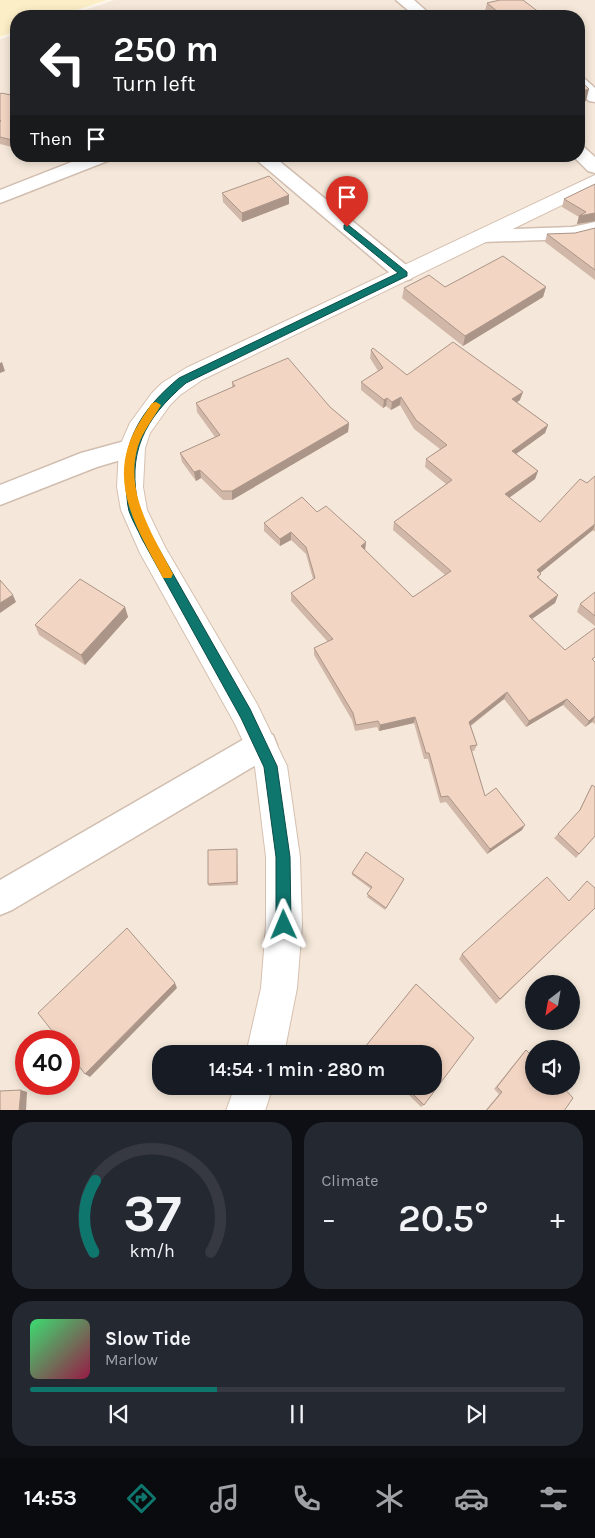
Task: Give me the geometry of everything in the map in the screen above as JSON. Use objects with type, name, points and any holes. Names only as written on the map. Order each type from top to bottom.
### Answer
[{"type":"street","points":[[404,0],[416,10]]},
{"type":"street","points":[[585,88],[595,97]]},
{"type":"street","points":[[0,197],[89,162]]},
{"type":"street","points":[[268,162],[404,274]]},
{"type":"street","points":[[267,1045],[278,988],[284,925],[283,857],[271,766],[262,745],[154,553],[134,510],[130,469],[132,448],[151,411],[161,399],[182,381],[482,236],[591,162]]},
{"type":"street","points":[[482,236],[555,234],[595,228]]},
{"type":"street","points":[[0,495],[90,460],[132,448]]},
{"type":"street","points":[[0,898],[262,745]]},
{"type":"street","points":[[245,1110],[251,1095]]},
{"type":"shaded area","points":[[114,0],[595,0],[595,1110],[0,1110],[0,39],[10,36],[10,162],[585,162],[585,10],[85,10]]},
{"type":"sand","points":[[0,0],[107,0],[77,10],[10,10],[10,33],[0,37]]},
{"type":"building","points":[[500,0],[523,0],[536,10],[496,10],[487,3]]},
{"type":"building","points":[[0,94],[10,95],[10,140],[0,137]]},
{"type":"building","points":[[269,176],[289,195],[242,213],[222,193]]},
{"type":"building","points":[[595,184],[595,213],[579,216],[586,212],[564,199]]},
{"type":"building","points":[[595,228],[595,270],[547,234],[575,233]]},
{"type":"building","points":[[503,256],[546,287],[465,336],[404,288],[429,275],[445,287]]},
{"type":"building","points":[[453,342],[523,392],[512,399],[548,425],[512,451],[538,471],[505,494],[540,522],[580,479],[587,483],[595,476],[595,524],[537,570],[541,574],[537,577],[558,595],[529,616],[565,650],[595,628],[595,657],[592,659],[595,662],[595,716],[589,721],[567,699],[529,721],[507,692],[469,722],[477,745],[470,746],[485,796],[496,788],[525,825],[490,849],[448,796],[441,797],[429,753],[426,753],[415,717],[380,725],[378,721],[356,725],[353,713],[314,648],[333,639],[291,593],[315,578],[306,547],[291,532],[280,539],[264,523],[302,497],[317,512],[326,506],[366,542],[361,546],[413,597],[451,571],[394,522],[452,480],[426,459],[447,445],[416,420],[401,397],[392,402],[387,398],[384,400],[361,382],[383,368],[371,350],[373,348],[407,375]]},
{"type":"building","points":[[288,358],[330,407],[349,423],[232,491],[222,491],[200,470],[194,472],[180,453],[220,435],[196,403],[235,386],[232,382]]},
{"type":"building","points":[[80,579],[125,607],[81,655],[35,625]]},
{"type":"building","points":[[0,580],[13,595],[0,603]]},
{"type":"building","points":[[595,592],[595,616],[580,604]]},
{"type":"building","points":[[592,785],[595,787],[595,836],[579,854],[558,834],[580,810]]},
{"type":"building","points":[[237,849],[237,882],[208,884],[208,850]]},
{"type":"building","points":[[366,852],[404,879],[386,908],[367,894],[372,887],[352,873]]},
{"type":"building","points":[[547,877],[569,901],[587,881],[595,888],[595,908],[500,999],[462,954]]},
{"type":"building","points":[[127,928],[175,983],[85,1074],[80,1067],[80,1030],[51,1030],[38,1013]]},
{"type":"building","points":[[416,984],[474,1038],[442,1081],[442,1045],[367,1045]]},
{"type":"building","points":[[525,1051],[525,1095],[570,1095],[573,1098],[565,1110],[487,1110],[502,1092],[497,1087]]},
{"type":"building","points":[[15,1090],[15,1095],[21,1095],[19,1110],[0,1110],[0,1091]]},
{"type":"building","points":[[414,1095],[431,1095],[424,1105]]},
{"type":"slow traffic","points":[[156,405],[140,430],[132,448],[130,487],[134,510],[154,553],[167,574]]},
{"type":"route","points":[[284,925],[283,857],[271,766],[246,714],[154,553],[134,510],[130,487],[130,469],[132,448],[151,411],[170,390],[182,381],[404,274],[347,227]]}]
